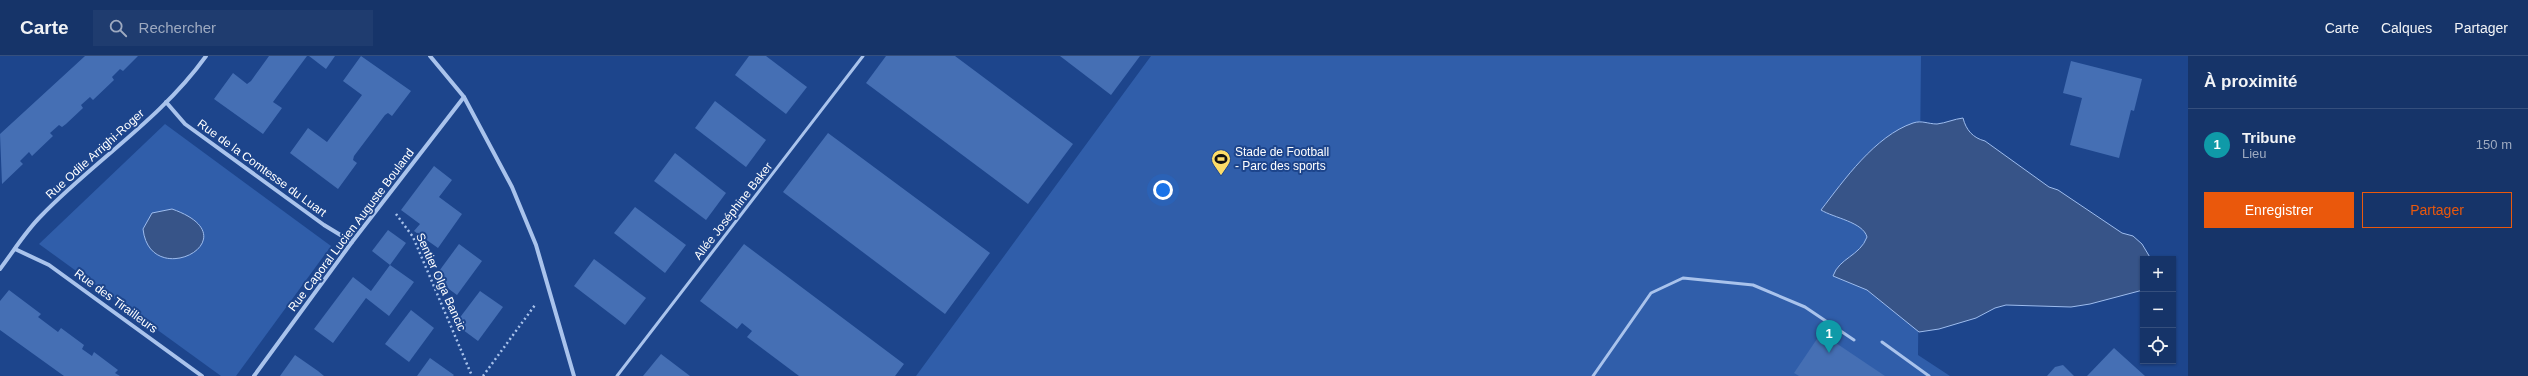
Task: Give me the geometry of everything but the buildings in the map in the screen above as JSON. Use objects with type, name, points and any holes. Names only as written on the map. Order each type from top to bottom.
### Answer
[{"type":"street","name":"Rue Odile Arrighi-Roger","points":[[0,270],[40,217],[166,102],[192,76],[206,56]]},
{"type":"street","points":[[430,56],[464,97],[512,187],[536,245],[573,376]]},
{"type":"street","name":"Rue Caporal Lucien Auguste Bouland","points":[[254,376],[352,242],[464,97]]},
{"type":"street","name":"Rue de la Comtesse du Luart","points":[[166,102],[185,124],[324,226],[352,242]]},
{"type":"street","name":"Rue des Tirailleurs","points":[[15,249],[48,265],[202,376]]},
{"type":"lane","name":"Allée Joséphine Baker","points":[[617,376],[863,56]]},
{"type":"lane","points":[[1593,376],[1651,293],[1683,278],[1753,285],[1805,307],[1854,340]]},
{"type":"lane","points":[[1882,342],[1929,376]]},
{"type":"path","name":"Sentier Olga Bancic","points":[[385,199],[412,237],[472,376]]},
{"type":"path","points":[[483,376],[549,287]]},
{"type":"shaded area","points":[[1151,56],[1921,56],[1918,355],[1950,376],[916,376]]},
{"type":"shaded area","points":[[1963,118],[1968,130],[1974,136],[1985,141],[2049,187],[2058,190],[2122,233],[2133,236],[2142,244],[2149,256],[2140,256],[2140,291],[2090,304],[2071,307],[2006,305],[1995,308],[1976,318],[1939,329],[1919,332],[1867,290],[1833,276],[1840,265],[1860,249],[1867,237],[1860,228],[1854,224],[1821,210],[1861,160],[1886,138],[1899,129],[1916,122],[1937,124]]},
{"type":"shaded area","points":[[165,124],[331,246],[236,376],[221,376],[39,244]]},
{"type":"shaded area","points":[[172,209],[195,221],[203,233],[201,245],[191,254],[177,258],[162,257],[150,248],[143,229],[152,213]]},
{"type":"place","name":"Stade de Football - Parc des sports","points":[[1221,176]]},
{"type":"place","name":"Tribune","points":[[1829,353]]}]
